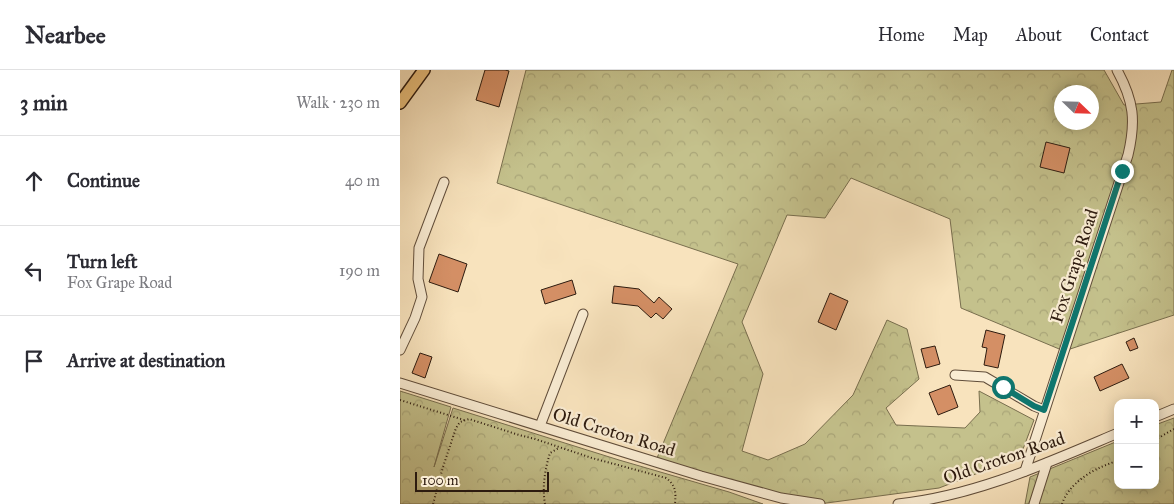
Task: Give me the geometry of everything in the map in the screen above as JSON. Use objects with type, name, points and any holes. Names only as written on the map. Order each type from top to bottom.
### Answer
[{"type":"main road","points":[[400,103],[424,70]]},
{"type":"street","name":"Fox Grape Road","points":[[1024,471],[1128,155],[1133,114],[1130,101],[1117,70]]},
{"type":"street","points":[[400,350],[415,318],[422,297],[418,279],[419,248],[444,182]]},
{"type":"street","points":[[540,426],[583,314]]},
{"type":"street","points":[[955,375],[985,377],[1044,410]]},
{"type":"street","name":"Old Croton Road","points":[[400,383],[749,489],[781,498],[820,504]]},
{"type":"street","points":[[1159,415],[1174,409]]},
{"type":"street","name":"Old Croton Road","points":[[898,504],[945,497],[997,481],[1047,463],[1114,435]]},
{"type":"street","points":[[1034,504],[1047,463]]},
{"type":"path","points":[[400,400],[666,478],[676,489],[675,504]]},
{"type":"path","points":[[433,504],[456,428],[464,420]]},
{"type":"path","points":[[1159,438],[1174,429]]},
{"type":"path","points":[[545,504],[544,477],[548,460],[550,453],[559,448]]},
{"type":"path","points":[[1062,504],[1065,494],[1082,478],[1114,462]]},
{"type":"green space","points":[[526,70],[1104,70],[1124,105],[1161,102],[1172,70],[1174,70],[1174,315],[1064,351],[961,308],[950,219],[851,178],[825,218],[787,215],[742,322],[763,374],[742,451],[768,460],[805,444],[853,395],[887,320],[907,329],[919,379],[886,408],[896,425],[965,428],[980,412],[979,391],[1034,420],[1020,457],[939,488],[819,504],[734,482],[657,458],[738,264],[497,183]]},
{"type":"green space","points":[[400,391],[451,407],[434,467],[453,408],[763,504],[400,504]]},
{"type":"green space","points":[[1174,418],[1174,504],[1025,504],[1030,477],[1114,443],[1114,489],[1159,489],[1159,424]]},
{"type":"building","points":[[485,70],[509,71],[499,107],[476,100]]},
{"type":"building","points":[[1046,142],[1070,148],[1064,173],[1040,167]]},
{"type":"building","points":[[439,254],[467,264],[458,292],[429,282]]},
{"type":"building","points":[[572,280],[576,294],[545,304],[541,290]]},
{"type":"building","points":[[614,286],[639,289],[654,303],[659,297],[672,309],[663,319],[656,313],[651,318],[638,306],[612,303]]},
{"type":"building","points":[[830,293],[848,301],[836,330],[818,322]]},
{"type":"building","points":[[986,330],[1005,335],[998,368],[984,365],[987,348],[982,347]]},
{"type":"building","points":[[1134,338],[1138,348],[1130,351],[1126,342]]},
{"type":"building","points":[[935,346],[940,364],[926,368],[921,349]]},
{"type":"building","points":[[420,353],[432,357],[425,378],[412,373]]},
{"type":"building","points":[[1122,364],[1129,378],[1100,391],[1094,377]]},
{"type":"building","points":[[950,385],[958,407],[938,415],[929,393]]},
{"type":"route","points":[[1003,387],[1044,410],[1122,171]]}]
